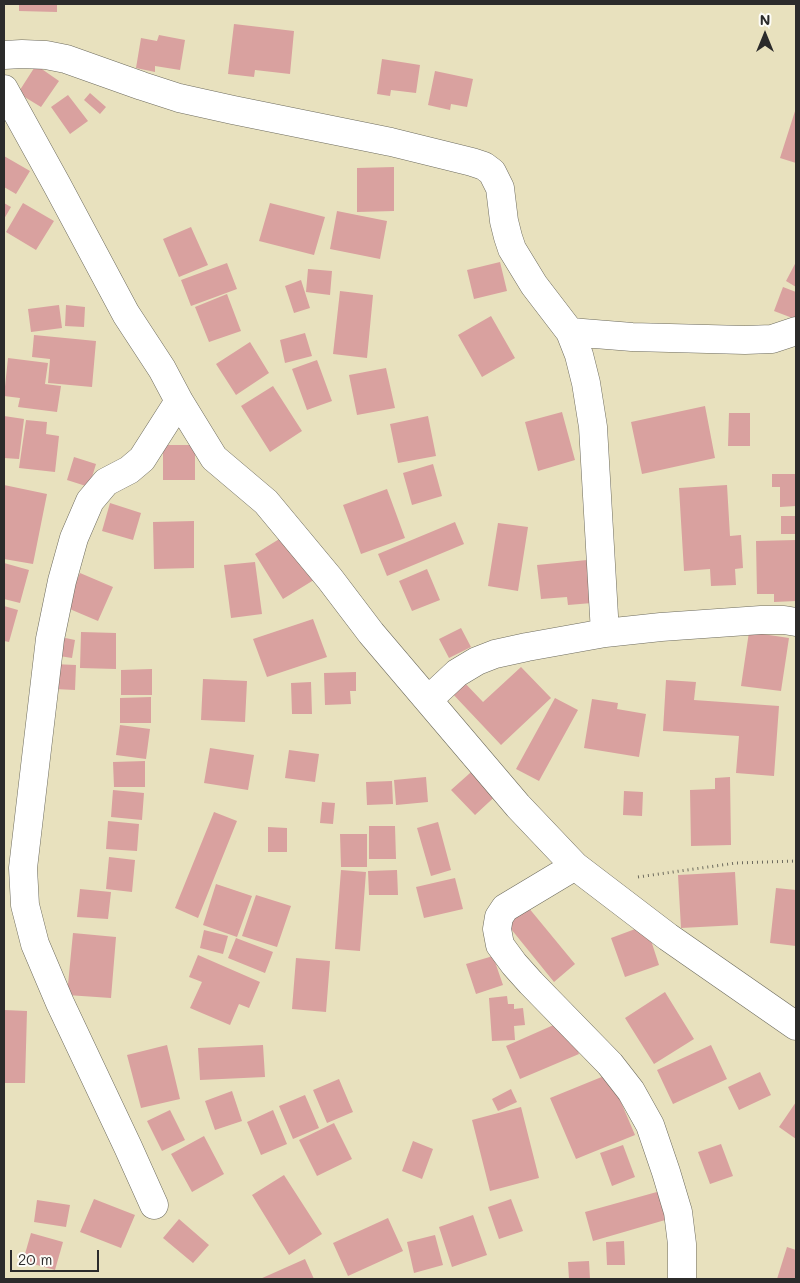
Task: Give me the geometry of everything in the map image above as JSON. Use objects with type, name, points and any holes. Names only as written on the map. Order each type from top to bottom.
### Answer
[{"type":"street","points":[[4,55],[46,55],[66,58],[179,98],[390,142],[472,162],[484,166],[492,172],[500,188],[504,221],[508,237],[518,260],[534,285],[570,332],[579,355],[586,383],[593,427],[605,633]]},
{"type":"street","points":[[4,89],[58,184],[126,314],[162,369],[214,458],[266,502],[330,579],[371,633],[518,806],[575,866],[668,937],[796,1026]]},
{"type":"street","points":[[570,332],[632,337],[745,340],[772,339],[796,331]]},
{"type":"street","points":[[154,1205],[35,944],[25,905],[23,868],[50,639],[62,581],[74,538],[90,500],[106,482],[129,470],[142,460],[179,401]]},
{"type":"street","points":[[428,700],[457,673],[477,661],[503,653],[605,633],[761,620],[796,622]]},
{"type":"street","points":[[575,866],[505,908],[499,917],[497,929],[500,945],[514,964],[610,1064],[631,1091],[650,1125],[678,1212],[682,1244],[682,1279]]},
{"type":"path","points":[[599,883],[736,863],[796,861]]},
{"type":"building","points":[[19,4],[57,4],[57,12],[19,11]]},
{"type":"building","points":[[234,24],[294,31],[290,74],[255,70],[254,77],[228,74]]},
{"type":"building","points":[[159,35],[185,40],[180,70],[155,66],[155,72],[136,68],[141,38],[157,41]]},
{"type":"building","points":[[382,59],[420,65],[416,93],[391,90],[390,96],[377,94]]},
{"type":"building","points":[[36,65],[59,81],[41,107],[18,93]]},
{"type":"building","points":[[435,71],[473,79],[467,107],[451,104],[450,110],[428,105]]},
{"type":"building","points":[[90,93],[106,107],[100,114],[84,100]]},
{"type":"building","points":[[68,95],[88,121],[70,134],[51,107]]},
{"type":"building","points":[[796,108],[796,163],[780,158]]},
{"type":"building","points":[[4,156],[30,171],[16,194],[4,187]]},
{"type":"building","points":[[394,167],[394,211],[357,212],[357,168]]},
{"type":"building","points":[[4,203],[11,207],[4,219]]},
{"type":"building","points":[[23,203],[54,221],[36,250],[6,232]]},
{"type":"building","points":[[270,203],[325,217],[314,255],[259,241]]},
{"type":"building","points":[[337,211],[387,221],[380,259],[330,249]]},
{"type":"building","points":[[191,227],[208,265],[179,277],[163,239]]},
{"type":"building","points":[[500,262],[507,291],[474,299],[467,270]]},
{"type":"building","points":[[796,262],[796,287],[786,281]]},
{"type":"building","points":[[227,263],[237,289],[191,306],[181,280]]},
{"type":"building","points":[[308,269],[332,271],[330,295],[306,292]]},
{"type":"building","points":[[301,280],[310,308],[294,313],[285,286]]},
{"type":"building","points":[[783,287],[796,292],[795,319],[774,311]]},
{"type":"building","points":[[340,291],[373,295],[367,358],[333,354]]},
{"type":"building","points":[[227,294],[241,331],[209,342],[195,307]]},
{"type":"building","points":[[59,305],[62,328],[31,332],[28,309]]},
{"type":"building","points":[[66,305],[85,307],[84,327],[65,326]]},
{"type":"building","points":[[491,316],[515,358],[482,377],[458,335]]},
{"type":"building","points":[[305,333],[312,356],[285,363],[280,340]]},
{"type":"building","points":[[34,335],[96,341],[92,387],[48,383],[50,359],[32,357]]},
{"type":"building","points":[[250,342],[269,373],[236,395],[216,364]]},
{"type":"building","points":[[8,358],[48,363],[45,384],[61,386],[57,412],[18,407],[20,398],[4,396]]},
{"type":"building","points":[[317,360],[332,401],[307,410],[292,369]]},
{"type":"building","points":[[386,368],[395,408],[357,415],[349,375]]},
{"type":"building","points":[[273,386],[302,431],[270,452],[241,406]]},
{"type":"building","points":[[705,406],[715,458],[642,474],[631,422]]},
{"type":"building","points":[[562,412],[575,460],[538,471],[525,422]]},
{"type":"building","points":[[729,413],[750,413],[750,446],[728,446]]},
{"type":"building","points":[[4,416],[24,419],[19,459],[4,458]]},
{"type":"building","points":[[428,416],[436,456],[398,463],[390,424]]},
{"type":"building","points":[[26,420],[47,422],[46,434],[59,436],[55,472],[19,468]]},
{"type":"building","points":[[163,445],[195,445],[195,480],[163,480]]},
{"type":"building","points":[[74,457],[96,464],[89,487],[67,480]]},
{"type":"building","points":[[433,464],[442,496],[412,505],[403,473]]},
{"type":"building","points":[[772,474],[796,474],[796,506],[780,507],[780,487],[772,487]]},
{"type":"building","points":[[4,485],[47,494],[33,564],[4,559]]},
{"type":"building","points":[[727,485],[730,536],[741,535],[743,568],[735,569],[736,585],[711,586],[710,569],[684,571],[679,488]]},
{"type":"building","points":[[387,489],[405,538],[361,554],[343,505]]},
{"type":"building","points":[[110,503],[141,513],[133,540],[102,531]]},
{"type":"building","points":[[781,516],[795,516],[795,534],[781,534]]},
{"type":"building","points":[[194,521],[194,568],[154,569],[153,522]]},
{"type":"building","points":[[455,522],[464,544],[387,576],[378,554]]},
{"type":"building","points":[[498,523],[528,527],[518,591],[488,586]]},
{"type":"building","points":[[289,533],[317,578],[283,599],[255,554]]},
{"type":"building","points":[[796,540],[796,601],[774,602],[774,594],[757,594],[756,541]]},
{"type":"building","points":[[587,560],[592,603],[568,605],[567,597],[541,599],[537,565]]},
{"type":"building","points":[[255,562],[262,614],[231,618],[224,565]]},
{"type":"building","points":[[4,563],[29,570],[20,603],[4,599]]},
{"type":"building","points":[[427,569],[440,600],[412,611],[399,581]]},
{"type":"building","points":[[80,573],[113,587],[98,621],[65,607]]},
{"type":"building","points":[[4,606],[18,610],[9,642],[4,641]]},
{"type":"building","points":[[313,619],[327,657],[267,677],[253,639]]},
{"type":"building","points":[[461,628],[471,647],[449,658],[439,639]]},
{"type":"building","points":[[81,632],[116,633],[116,669],[80,668]]},
{"type":"building","points":[[749,632],[789,638],[781,691],[741,686]]},
{"type":"building","points":[[56,636],[75,640],[72,658],[53,655]]},
{"type":"building","points":[[53,664],[76,665],[75,690],[55,689]]},
{"type":"building","points":[[521,667],[551,698],[501,745],[450,691],[462,680],[483,702]]},
{"type":"building","points":[[152,669],[152,695],[121,695],[121,670]]},
{"type":"building","points":[[356,672],[356,691],[350,691],[351,704],[325,705],[324,673]]},
{"type":"building","points":[[203,679],[247,681],[245,722],[201,720]]},
{"type":"building","points":[[666,680],[696,682],[694,700],[779,706],[774,776],[736,773],[739,736],[663,731]]},
{"type":"building","points":[[311,682],[312,714],[292,714],[291,683]]},
{"type":"building","points":[[151,697],[151,723],[120,723],[120,698]]},
{"type":"building","points":[[555,698],[578,710],[539,781],[516,769]]},
{"type":"building","points":[[592,699],[618,703],[617,709],[646,714],[639,757],[584,748]]},
{"type":"building","points":[[120,725],[150,729],[146,759],[116,755]]},
{"type":"building","points":[[210,748],[254,755],[248,790],[204,783]]},
{"type":"building","points":[[289,750],[319,754],[315,782],[285,778]]},
{"type":"building","points":[[145,761],[145,787],[114,787],[113,762]]},
{"type":"building","points":[[479,765],[502,790],[475,815],[451,790]]},
{"type":"building","points":[[426,777],[428,802],[396,805],[394,780]]},
{"type":"building","points":[[730,777],[731,845],[691,846],[690,790],[715,789],[715,778]]},
{"type":"building","points":[[392,781],[393,804],[367,805],[366,782]]},
{"type":"building","points":[[113,790],[144,793],[142,820],[111,817]]},
{"type":"building","points":[[624,791],[643,792],[642,816],[623,815]]},
{"type":"building","points":[[322,802],[335,803],[333,824],[320,823]]},
{"type":"building","points":[[214,812],[237,821],[198,918],[175,908]]},
{"type":"building","points":[[108,821],[139,824],[137,851],[106,849]]},
{"type":"building","points":[[438,822],[451,870],[431,876],[417,828]]},
{"type":"building","points":[[369,826],[395,826],[396,859],[369,859]]},
{"type":"building","points":[[268,827],[287,828],[287,852],[268,852]]},
{"type":"building","points":[[340,834],[367,834],[367,867],[341,867]]},
{"type":"building","points":[[109,857],[135,860],[132,892],[106,889]]},
{"type":"building","points":[[341,870],[366,872],[360,951],[335,949]]},
{"type":"building","points":[[397,870],[398,895],[369,895],[368,871]]},
{"type":"building","points":[[735,872],[738,925],[681,928],[678,875]]},
{"type":"building","points":[[455,878],[463,909],[424,918],[416,887]]},
{"type":"building","points":[[216,884],[252,896],[237,937],[203,925]]},
{"type":"building","points":[[776,888],[796,890],[796,946],[770,943]]},
{"type":"building","points":[[80,889],[111,892],[108,919],[77,917]]},
{"type":"building","points":[[256,895],[291,906],[277,947],[242,936]]},
{"type":"building","points":[[528,907],[575,964],[554,982],[507,924]]},
{"type":"building","points":[[646,925],[659,965],[625,977],[611,938]]},
{"type":"building","points":[[204,930],[228,936],[223,954],[200,948]]},
{"type":"building","points":[[73,933],[116,937],[111,998],[67,995]]},
{"type":"building","points":[[236,938],[273,952],[265,973],[228,958]]},
{"type":"building","points":[[198,955],[260,982],[249,1008],[239,1004],[230,1025],[190,1008],[202,982],[189,977]]},
{"type":"building","points":[[493,956],[503,985],[476,994],[466,964]]},
{"type":"building","points":[[296,958],[330,961],[326,1012],[292,1009]]},
{"type":"building","points":[[665,992],[694,1039],[654,1064],[625,1018]]},
{"type":"building","points":[[507,996],[508,1004],[514,1004],[514,1009],[523,1008],[525,1025],[514,1026],[515,1040],[492,1041],[489,998]]},
{"type":"building","points":[[4,1010],[27,1011],[25,1083],[4,1083]]},
{"type":"building","points":[[565,1020],[579,1054],[520,1079],[506,1046]]},
{"type":"building","points":[[167,1045],[180,1099],[141,1108],[127,1055]]},
{"type":"building","points":[[263,1045],[265,1077],[200,1080],[198,1048]]},
{"type":"building","points":[[711,1045],[727,1079],[673,1104],[657,1070]]},
{"type":"building","points":[[760,1072],[771,1095],[739,1110],[728,1087]]},
{"type":"building","points":[[609,1074],[635,1135],[576,1159],[550,1098]]},
{"type":"building","points":[[339,1079],[353,1112],[327,1123],[313,1090]]},
{"type":"building","points":[[511,1089],[517,1102],[498,1111],[492,1099]]},
{"type":"building","points":[[232,1091],[242,1121],[215,1130],[205,1101]]},
{"type":"building","points":[[305,1095],[319,1128],[293,1139],[279,1106]]},
{"type":"building","points":[[796,1102],[796,1139],[779,1127]]},
{"type":"building","points":[[521,1107],[539,1178],[490,1191],[472,1120]]},
{"type":"building","points":[[170,1110],[185,1140],[162,1151],[147,1121]]},
{"type":"building","points":[[273,1110],[287,1144],[261,1155],[247,1122]]},
{"type":"building","points":[[334,1123],[352,1159],[317,1176],[299,1140]]},
{"type":"building","points":[[204,1136],[224,1174],[192,1192],[171,1154]]},
{"type":"building","points":[[413,1141],[433,1149],[422,1179],[402,1171]]},
{"type":"building","points":[[721,1144],[733,1176],[710,1184],[698,1152]]},
{"type":"building","points":[[623,1145],[635,1177],[612,1186],[600,1153]]},
{"type":"building","points":[[284,1175],[322,1234],[289,1255],[252,1195]]},
{"type":"building","points":[[664,1190],[672,1218],[593,1241],[585,1212]]},
{"type":"building","points":[[94,1199],[135,1215],[121,1248],[80,1232]]},
{"type":"building","points":[[511,1199],[523,1231],[499,1239],[488,1207]]},
{"type":"building","points":[[37,1200],[70,1205],[66,1227],[34,1222]]},
{"type":"building","points":[[473,1215],[487,1255],[452,1267],[439,1227]]},
{"type":"building","points":[[388,1218],[403,1251],[348,1276],[333,1243]]},
{"type":"building","points":[[179,1219],[209,1245],[193,1263],[163,1238]]},
{"type":"building","points":[[31,1233],[63,1242],[55,1270],[23,1261]]},
{"type":"building","points":[[435,1235],[443,1265],[414,1273],[407,1242]]},
{"type":"building","points":[[624,1241],[625,1265],[607,1265],[606,1242]]},
{"type":"building","points":[[787,1247],[796,1250],[796,1279],[777,1279]]},
{"type":"building","points":[[305,1259],[314,1279],[260,1279]]},
{"type":"building","points":[[589,1261],[590,1279],[569,1279],[568,1262]]}]
